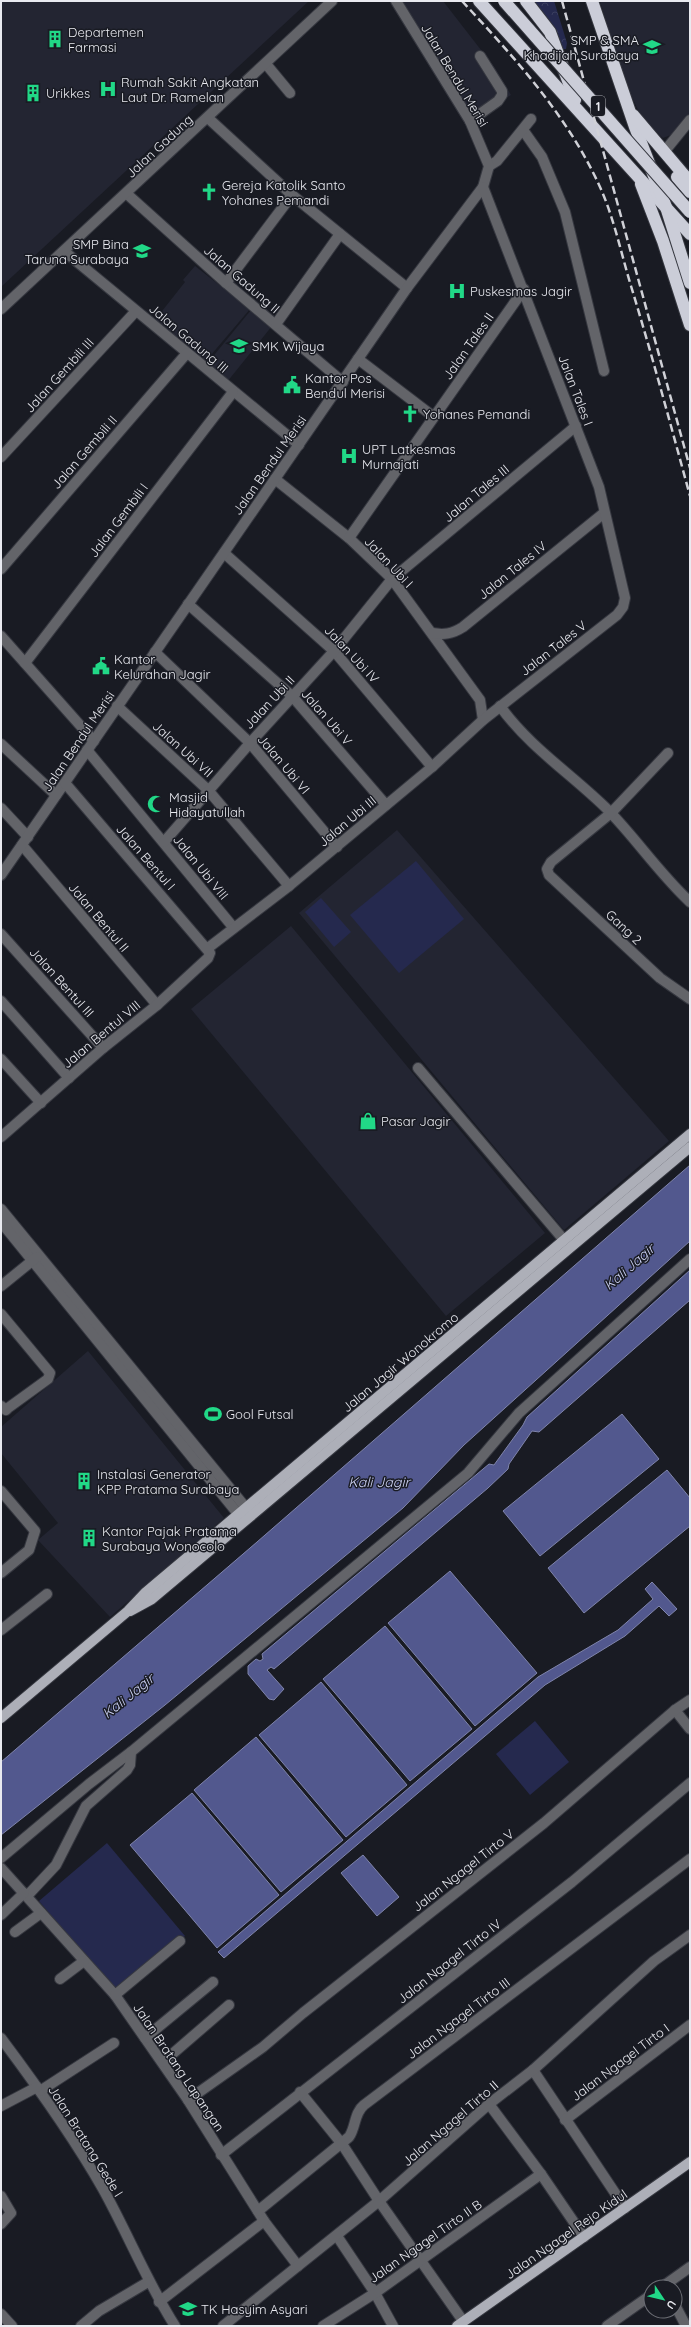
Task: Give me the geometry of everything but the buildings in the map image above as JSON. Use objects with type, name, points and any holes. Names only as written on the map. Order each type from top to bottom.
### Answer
[{"type":"highway","name":"1","points":[[479,1],[584,115],[690,234]]},
{"type":"highway","name":"1","points":[[504,1],[690,212]]},
{"type":"highway","points":[[526,1],[550,32],[572,93],[584,115]]},
{"type":"highway","name":"1","points":[[592,1],[635,127],[690,192]]},
{"type":"highway","name":"1","points":[[628,110],[690,182]]},
{"type":"highway","points":[[635,127],[666,207],[690,283]]},
{"type":"highway","points":[[638,177],[663,241],[690,325]]},
{"type":"main road","name":"Jalan Jagir Wonokromo","points":[[366,1413],[679,1150],[690,1134]]},
{"type":"main road","name":"Jalan Jagir Wonokromo","points":[[1,1718],[128,1612],[152,1599],[245,1515],[358,1420],[564,1240],[679,1150],[690,1147]]},
{"type":"main road","name":"Jalan Ngagel Rejo Kidul","points":[[460,2324],[690,2162]]},
{"type":"street","name":"Jalan Gadung","points":[[1,309],[127,194],[332,1]]},
{"type":"street","name":"Jalan Bendul Merisi","points":[[1,875],[407,288],[483,187],[489,166],[470,121],[396,1]]},
{"type":"street","points":[[470,121],[498,101],[502,95],[502,91],[480,56]]},
{"type":"street","points":[[266,64],[290,93]]},
{"type":"street","points":[[208,118],[292,195],[407,288]]},
{"type":"street","points":[[489,166],[497,161],[531,119]]},
{"type":"street","points":[[664,152],[690,120]]},
{"type":"street","points":[[523,130],[542,157],[565,212],[604,370]]},
{"type":"street","name":"Jalan Tales I","points":[[483,187],[524,289],[599,487],[625,598],[623,607]]},
{"type":"street","name":"Jalan Gadung II","points":[[127,194],[226,283],[276,324],[342,382]]},
{"type":"street","points":[[226,283],[292,195]]},
{"type":"street","points":[[276,324],[340,234]]},
{"type":"street","name":"Jalan Gadung III","points":[[64,251],[299,445]]},
{"type":"street","name":"Jalan Tales II","points":[[349,538],[524,289]]},
{"type":"street","name":"Jalan Gembili III","points":[[1,457],[136,310]]},
{"type":"street","name":"Jalan Gembili II","points":[[1,569],[187,353]]},
{"type":"street","points":[[358,359],[434,417]]},
{"type":"street","name":"Jalan Gembili I","points":[[25,663],[233,392]]},
{"type":"street","name":"Jalan Tales III","points":[[392,579],[576,426]]},
{"type":"street","name":"Jalan Ubi I","points":[[275,479],[349,538],[392,579],[480,700],[483,720]]},
{"type":"street","name":"Jalan Tales IV","points":[[432,633],[444,635],[463,627],[604,513]]},
{"type":"street","name":"Jalan Ubi IV","points":[[224,552],[334,651],[432,767]]},
{"type":"street","name":"Jalan Ubi II","points":[[164,842],[208,790],[334,651],[392,579]]},
{"type":"street","name":"Jalan Ubi V","points":[[188,604],[292,696],[386,805]]},
{"type":"street","name":"Jalan Tales V","points":[[501,709],[617,615],[623,607]]},
{"type":"street","points":[[1,636],[94,741]]},
{"type":"street","name":"Jalan Ubi VI","points":[[155,652],[250,743],[337,847]]},
{"type":"street","points":[[480,700],[501,709],[530,743],[611,813],[665,877],[690,902]]},
{"type":"street","name":"Jalan Ubi VII","points":[[117,706],[208,790],[289,886]]},
{"type":"street","name":"Jalan Ubi III","points":[[208,948],[337,847],[432,767],[483,720],[501,709]]},
{"type":"street","points":[[1,744],[56,795]]},
{"type":"street","name":"Jalan Ubi VIII","points":[[87,750],[233,927]]},
{"type":"street","points":[[611,813],[668,753]]},
{"type":"street","name":"Jalan Bentul I","points":[[65,783],[208,948]]},
{"type":"street","points":[[1,808],[28,837]]},
{"type":"street","name":"Gang 2","points":[[611,813],[551,862],[547,869],[549,875],[660,978],[690,999]]},
{"type":"street","name":"Jalan Bentul II","points":[[22,845],[157,1005]]},
{"type":"street","name":"Jalan Bentul III","points":[[1,934],[103,1048]]},
{"type":"street","name":"Jalan Bentul VIII","points":[[1,1137],[103,1048],[157,1005],[208,958],[210,953],[208,948]]},
{"type":"street","points":[[1,1001],[69,1078]]},
{"type":"street","points":[[1,1059],[41,1103]]},
{"type":"street","points":[[418,1068],[564,1240]]},
{"type":"street","points":[[1,1209],[36,1258],[245,1515]]},
{"type":"street","points":[[1,1222],[36,1258]]},
{"type":"street","points":[[1,1286],[36,1258]]},
{"type":"street","points":[[1,1858],[468,1473],[519,1413],[690,1259]]},
{"type":"street","points":[[1,1314],[50,1373],[50,1376],[6,1410],[1,1406]]},
{"type":"street","points":[[1,1491],[5,1503],[34,1529],[30,1548],[1,1573]]},
{"type":"street","points":[[1,1630],[47,1594]]},
{"type":"street","name":"Jalan Ngagel Tirto V","points":[[188,2100],[263,2047],[303,2013],[544,1823],[675,1710],[690,1700]]},
{"type":"street","points":[[675,1710],[690,1729]]},
{"type":"street","points":[[1,1915],[56,1865],[86,1806],[127,1770],[130,1765],[131,1752]]},
{"type":"street","name":"Jalan Ngagel Tirto IV","points":[[221,2155],[300,2092],[572,1882],[690,1783]]},
{"type":"street","name":"Jalan Ngagel Tirto III","points":[[258,2211],[342,2144],[353,2132],[357,2113],[364,2105],[690,1859]]},
{"type":"street","name":"Jalan Bratang Lapangan","points":[[1,1868],[115,1995],[163,2062],[264,2221],[298,2266]]},
{"type":"street","points":[[15,1932],[41,1913]]},
{"type":"street","name":"Jalan Ngagel Tirto II","points":[[223,2326],[379,2201],[489,2104],[533,2070],[654,1961],[690,1935]]},
{"type":"street","points":[[115,1995],[180,1941]]},
{"type":"street","points":[[60,1979],[84,1961]]},
{"type":"street","points":[[145,2038],[213,1982]]},
{"type":"street","points":[[163,2062],[229,2005]]},
{"type":"street","name":"Jalan Ngagel Tirto I","points":[[565,2120],[690,2025]]},
{"type":"street","name":"Jalan Bratang Gede I","points":[[1,2038],[39,2089],[103,2189],[148,2282],[175,2326]]},
{"type":"street","points":[[1,2106],[39,2089],[114,2042]]},
{"type":"street","points":[[533,2070],[625,2208]]},
{"type":"street","points":[[300,2092],[342,2144],[379,2201],[421,2260],[460,2324]]},
{"type":"street","points":[[489,2104],[541,2174],[584,2237]]},
{"type":"street","name":"Jalan Ngagel Tirto II B","points":[[324,2326],[375,2293],[541,2174]]},
{"type":"street","points":[[1,2196],[11,2214],[1,2224]]},
{"type":"street","points":[[159,2302],[264,2221]]},
{"type":"street","points":[[337,2236],[375,2293],[393,2326]]},
{"type":"street","points":[[674,2279],[690,2267]]},
{"type":"street","points":[[81,2326],[99,2311],[148,2282]]},
{"type":"street","points":[[613,2324],[643,2300]]},
{"type":"street","points":[[1,2314],[12,2326]]},
{"type":"shaded area","name":"Rumah Sakit Angkatan Laut Dr. Ramelan","points":[[1,1],[309,1],[1,287]]},
{"type":"shaded area","points":[[402,1],[443,1],[495,68],[511,95],[470,120]]},
{"type":"shaded area","name":"SMP & SMA Khadijah Surabaya","points":[[600,1],[690,1],[690,115],[676,133],[663,138],[643,120],[621,75]]},
{"type":"shaded area","points":[[195,266],[250,309],[205,362],[155,320],[185,282],[183,280]]},
{"type":"shaded area","name":"SMK Wijaya","points":[[251,310],[272,326],[227,382],[206,365]]},
{"type":"shaded area","points":[[397,830],[669,1141],[564,1230],[299,913]]},
{"type":"shaded area","name":"Pasar Jagir","points":[[291,926],[545,1233],[446,1316],[191,1009]]},
{"type":"shaded area","points":[[88,1351],[224,1518],[110,1617],[38,1540],[58,1523],[1,1453],[1,1427]]},
{"type":"green space","points":[[528,1],[554,1],[567,43],[566,49],[563,49]]},
{"type":"green space","points":[[416,861],[464,919],[399,973],[350,915]]},
{"type":"green space","points":[[321,898],[351,932],[334,947],[305,912]]},
{"type":"green space","points":[[535,1721],[569,1762],[530,1795],[496,1754]]},
{"type":"green space","points":[[107,1843],[185,1936],[116,1994],[39,1901]]},
{"type":"water","name":"Kali Jagir","points":[[690,1165],[690,1241],[464,1445],[403,1508],[165,1705],[1,1835],[1,1762],[257,1542]]},
{"type":"water","points":[[690,1270],[690,1300],[539,1432],[532,1431],[509,1464],[508,1469],[488,1488],[274,1669],[271,1667],[267,1670],[284,1689],[274,1700],[269,1699],[248,1674],[248,1666],[256,1659],[260,1661],[263,1659],[262,1654],[489,1464],[494,1465],[523,1425],[527,1417]]},
{"type":"water","points":[[622,1414],[659,1459],[540,1556],[503,1511]]},
{"type":"water","points":[[667,1470],[690,1498],[690,1526],[584,1613],[548,1568]]},
{"type":"water","points":[[450,1571],[537,1673],[475,1726],[388,1623]]},
{"type":"water","points":[[652,1582],[677,1609],[669,1616],[659,1606],[625,1636],[545,1685],[224,1958],[218,1952],[538,1677],[618,1630],[653,1599],[645,1589]]},
{"type":"water","points":[[385,1626],[472,1729],[410,1781],[323,1679]]},
{"type":"water","points":[[321,1682],[407,1785],[346,1837],[259,1735]]},
{"type":"water","points":[[256,1737],[343,1840],[281,1892],[194,1790]]},
{"type":"water","points":[[192,1793],[279,1895],[217,1948],[130,1845]]},
{"type":"water","points":[[363,1855],[399,1897],[377,1916],[341,1873]]},
{"type":"railway","points":[[462,1],[520,66],[556,112],[587,161],[600,187],[617,236],[690,496]]},
{"type":"railway","points":[[562,1],[690,468]]},
{"type":"place","name":"Departemen Farmasi","points":[[55,39]]},
{"type":"place","name":"SMP & SMA Khadijah Surabaya","points":[[652,47]]},
{"type":"place","name":"Rumah Sakit Angkatan Laut Dr. Ramelan","points":[[108,89]]},
{"type":"place","name":"Urikkes","points":[[33,93]]},
{"type":"place","name":"Gereja Katolik Santo Yohanes Pemandi","points":[[209,192]]},
{"type":"place","name":"SMP Bina Taruna Surabaya","points":[[142,251]]},
{"type":"place","name":"Puskesmas Jagir","points":[[457,291]]},
{"type":"place","name":"SMK Wijaya","points":[[239,346]]},
{"type":"place","name":"Kantor Pos Bendul Merisi","points":[[292,385]]},
{"type":"place","name":"Yohanes Pemandi","points":[[410,414]]},
{"type":"place","name":"UPT Latkesmas Murnajati","points":[[349,456]]},
{"type":"place","name":"Kantor Kelurahan Jagir","points":[[101,666]]},
{"type":"place","name":"Masjid Hidayatullah","points":[[156,804]]},
{"type":"place","name":"Pasar Jagir","points":[[368,1121]]},
{"type":"place","name":"Gool Futsal","points":[[213,1414]]},
{"type":"place","name":"Instalasi Generator KPP Pratama Surabaya","points":[[84,1481]]},
{"type":"place","name":"Kantor Pajak Pratama Surabaya Wonocolo","points":[[89,1538]]},
{"type":"place","name":"TK Hasyim Asyari","points":[[188,2309]]}]
